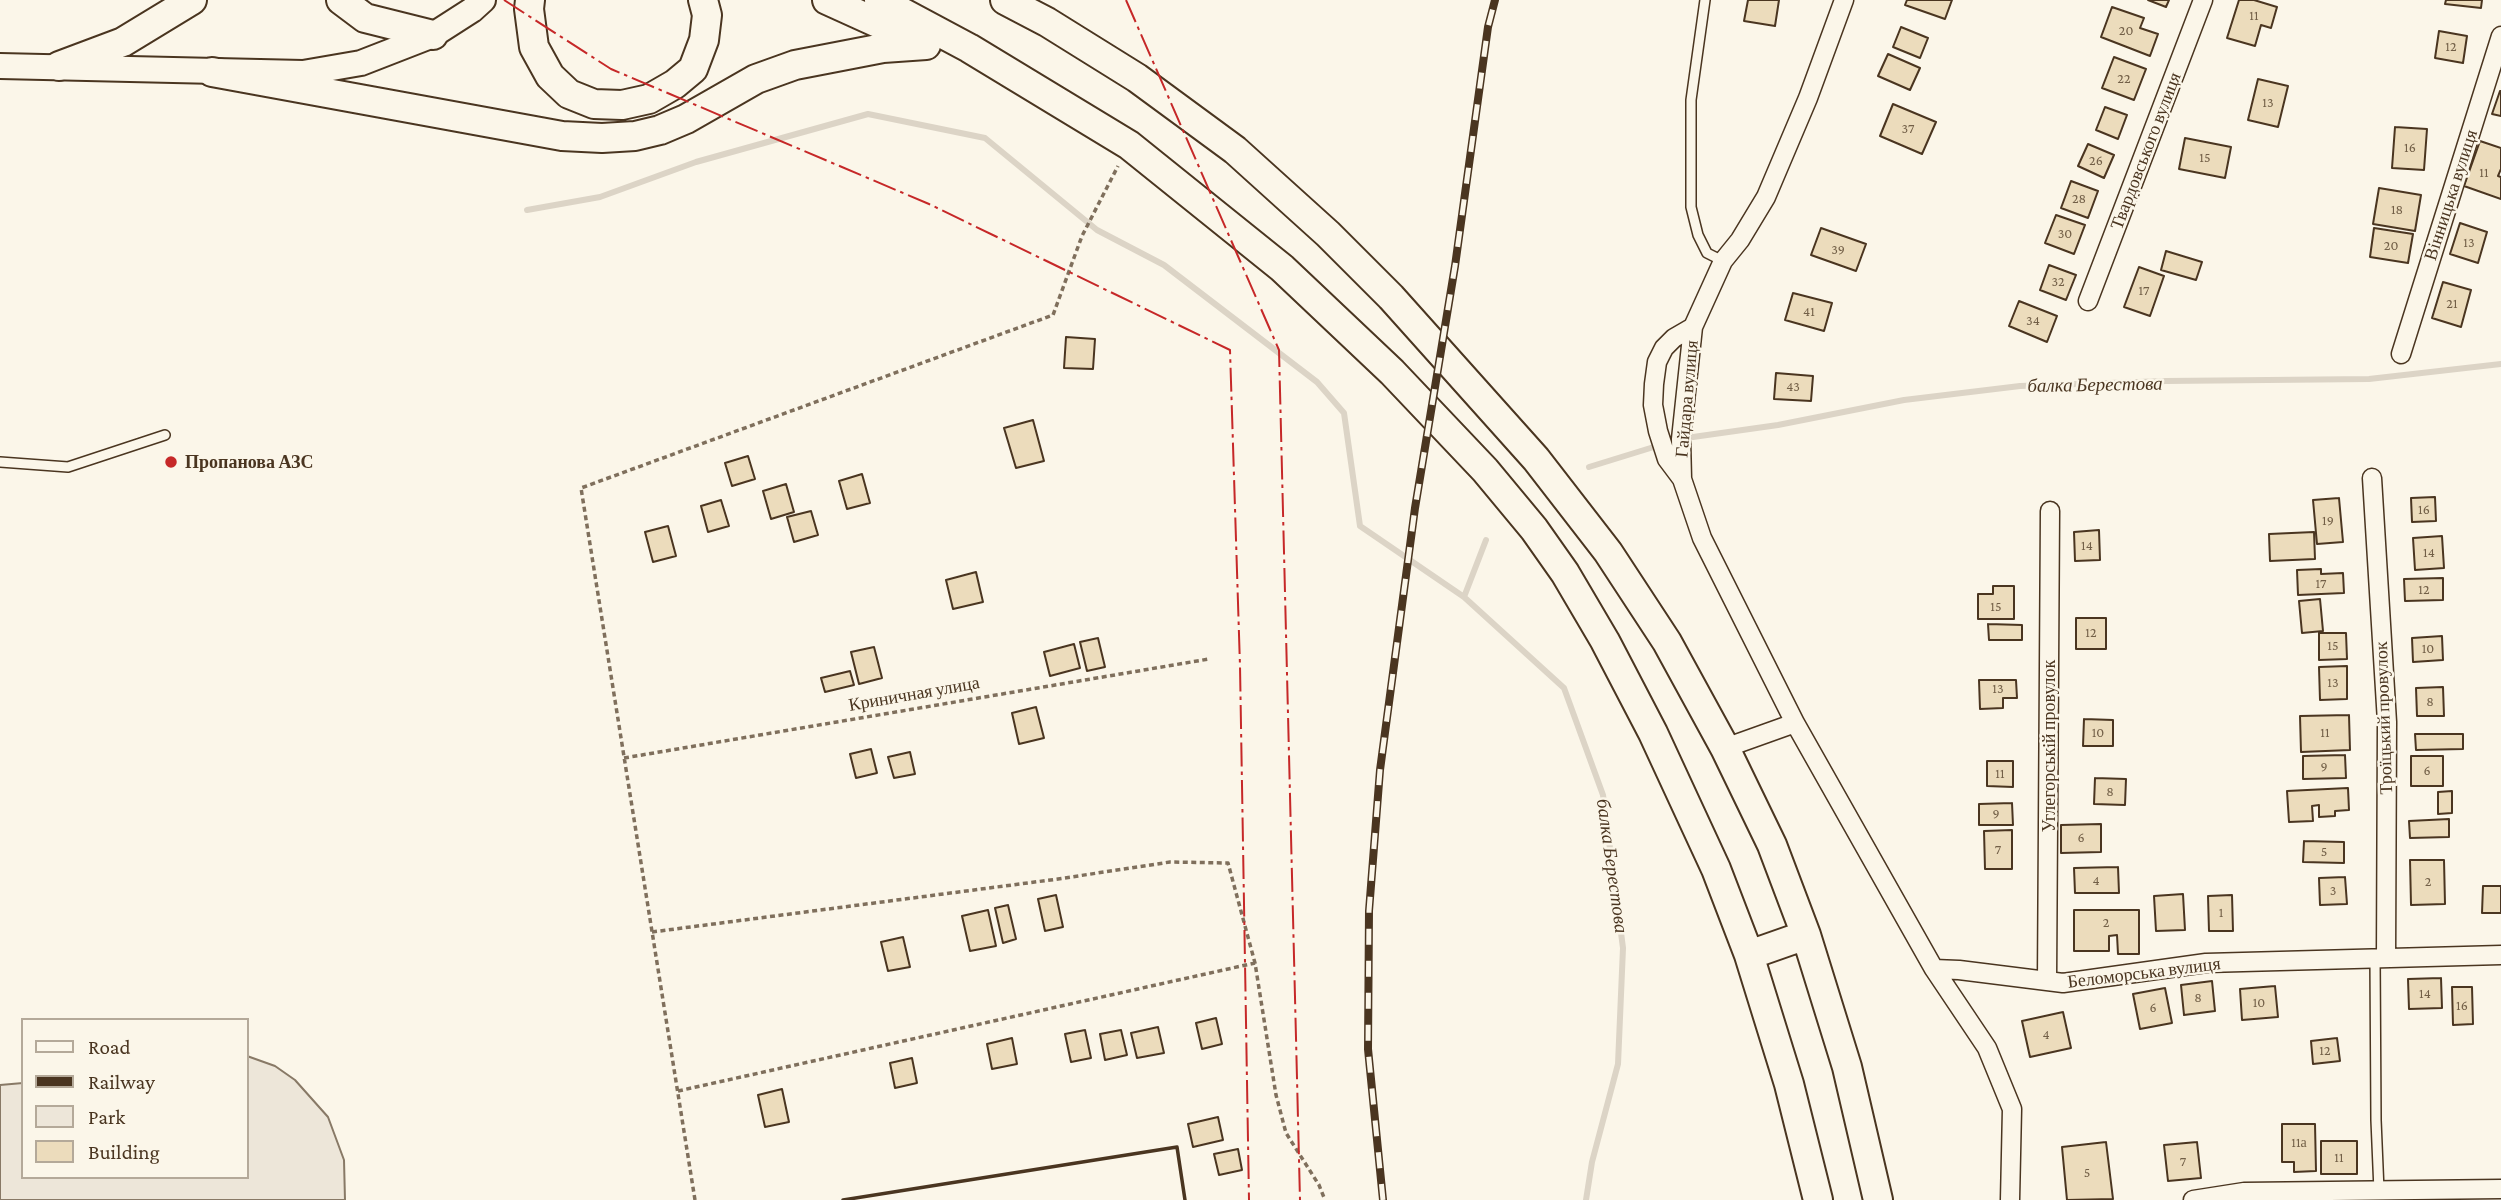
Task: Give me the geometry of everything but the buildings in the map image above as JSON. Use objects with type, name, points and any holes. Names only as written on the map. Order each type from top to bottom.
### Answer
[{"type":"main road","points":[[59,66],[123,42],[192,0]]},
{"type":"main road","points":[[341,0],[365,18],[433,35]]},
{"type":"main road","points":[[0,66],[303,73],[361,63],[433,35],[483,0]]},
{"type":"main road","points":[[530,0],[534,47],[550,76],[569,94],[594,104],[622,105],[649,99],[675,84],[693,69],[704,40],[707,15],[703,0]]},
{"type":"main road","points":[[827,0],[926,45]]},
{"type":"main road","points":[[879,0],[969,48],[1129,145],[1282,268],[1362,344],[1485,470],[1534,529],[1565,573],[1605,641],[1697,826],[1749,954],[1789,1084],[1818,1200]]},
{"type":"main road","points":[[1005,0],[1047,22],[1137,78],[1235,150],[1328,234],[1391,297],[1536,459],[1608,552],[1667,642],[1725,748],[1772,845],[1807,935],[1847,1067],[1878,1200]]},
{"type":"main road","points":[[1023,0],[1047,22]]},
{"type":"main road","points":[[212,72],[562,136],[602,138],[635,136],[660,130],[686,119],[756,79],[795,65],[883,48],[926,45],[969,48]]},
{"type":"main road","points":[[1749,954],[1807,935]]},
{"type":"street","name":"Гайдара вулиця","points":[[1795,723],[1702,538],[1682,479],[1681,439],[1693,327],[1723,261],[1740,240],[1766,197],[1808,98],[1844,0]]},
{"type":"street","name":"Твардовського вулиця","points":[[2088,301],[2203,0]]},
{"type":"street","name":"Вінницька вулиця","points":[[2401,354],[2501,36]]},
{"type":"street","points":[[1682,479],[1667,459],[1658,431],[1654,384],[1657,362],[1664,348],[1674,338],[1693,327]]},
{"type":"street","name":"Троїцький провулок","points":[[2372,478],[2387,722],[2380,958]]},
{"type":"street","name":"Углегорськiй провулок","points":[[2047,981],[2050,511]]},
{"type":"street","points":[[1725,748],[1795,723],[1934,969],[1987,1048],[2012,1110],[2010,1200]]},
{"type":"street","name":"Беломорська вулиця","points":[[1934,969],[2063,983],[2206,963],[2501,955]]},
{"type":"street","points":[[2193,1200],[2244,1192],[2382,1194],[2501,1189]]},
{"type":"lane","points":[[1705,0],[1691,100],[1690,207],[1698,235],[1707,253],[1723,261]]},
{"type":"lane","points":[[0,462],[68,467],[165,435]]},
{"type":"lane","points":[[2380,958],[2375,1120],[2382,1194]]},
{"type":"path","points":[[695,1200],[581,488],[1053,316],[1082,236],[1129,145]]},
{"type":"path","name":"Криничная улица","points":[[624,758],[1209,659]]},
{"type":"path","points":[[652,932],[1170,862],[1228,863],[1255,963],[1276,1095],[1286,1133],[1319,1185],[1325,1200]]},
{"type":"path","points":[[678,1091],[1255,963]]},
{"type":"green space","points":[[248,1056],[275,1066],[295,1080],[328,1117],[344,1160],[345,1200],[0,1200],[0,1085],[21,1083],[21,1179],[248,1179]]},
{"type":"waterway","points":[[527,210],[600,197],[696,162],[868,114],[985,138],[1097,230],[1164,265],[1317,382],[1344,413],[1360,526],[1464,597],[1564,688],[1603,795],[1623,948],[1618,1064],[1592,1162],[1586,1200]]},
{"type":"waterway","name":"балка Берестова","points":[[1693,437],[1778,425],[1904,400],[2020,386],[2369,379],[2501,364]]},
{"type":"waterway","name":"балка Берестова","points":[[1589,467],[1657,446]]},
{"type":"waterway","name":"балка Берестова","points":[[1464,597],[1486,540]]},
{"type":"railway","points":[[1383,1200],[1368,1049],[1369,911],[1380,770],[1415,508],[1455,266],[1488,27],[1495,0]]},
{"type":"wall","points":[[843,1200],[1177,1147],[1185,1200]]},
{"type":"power","points":[[504,0],[611,69],[929,204],[1230,350],[1240,666],[1249,1200]]},
{"type":"power","points":[[1126,0],[1279,350],[1300,1200]]},
{"type":"place","name":"Пропанова АЗС","points":[[171,462]]}]
